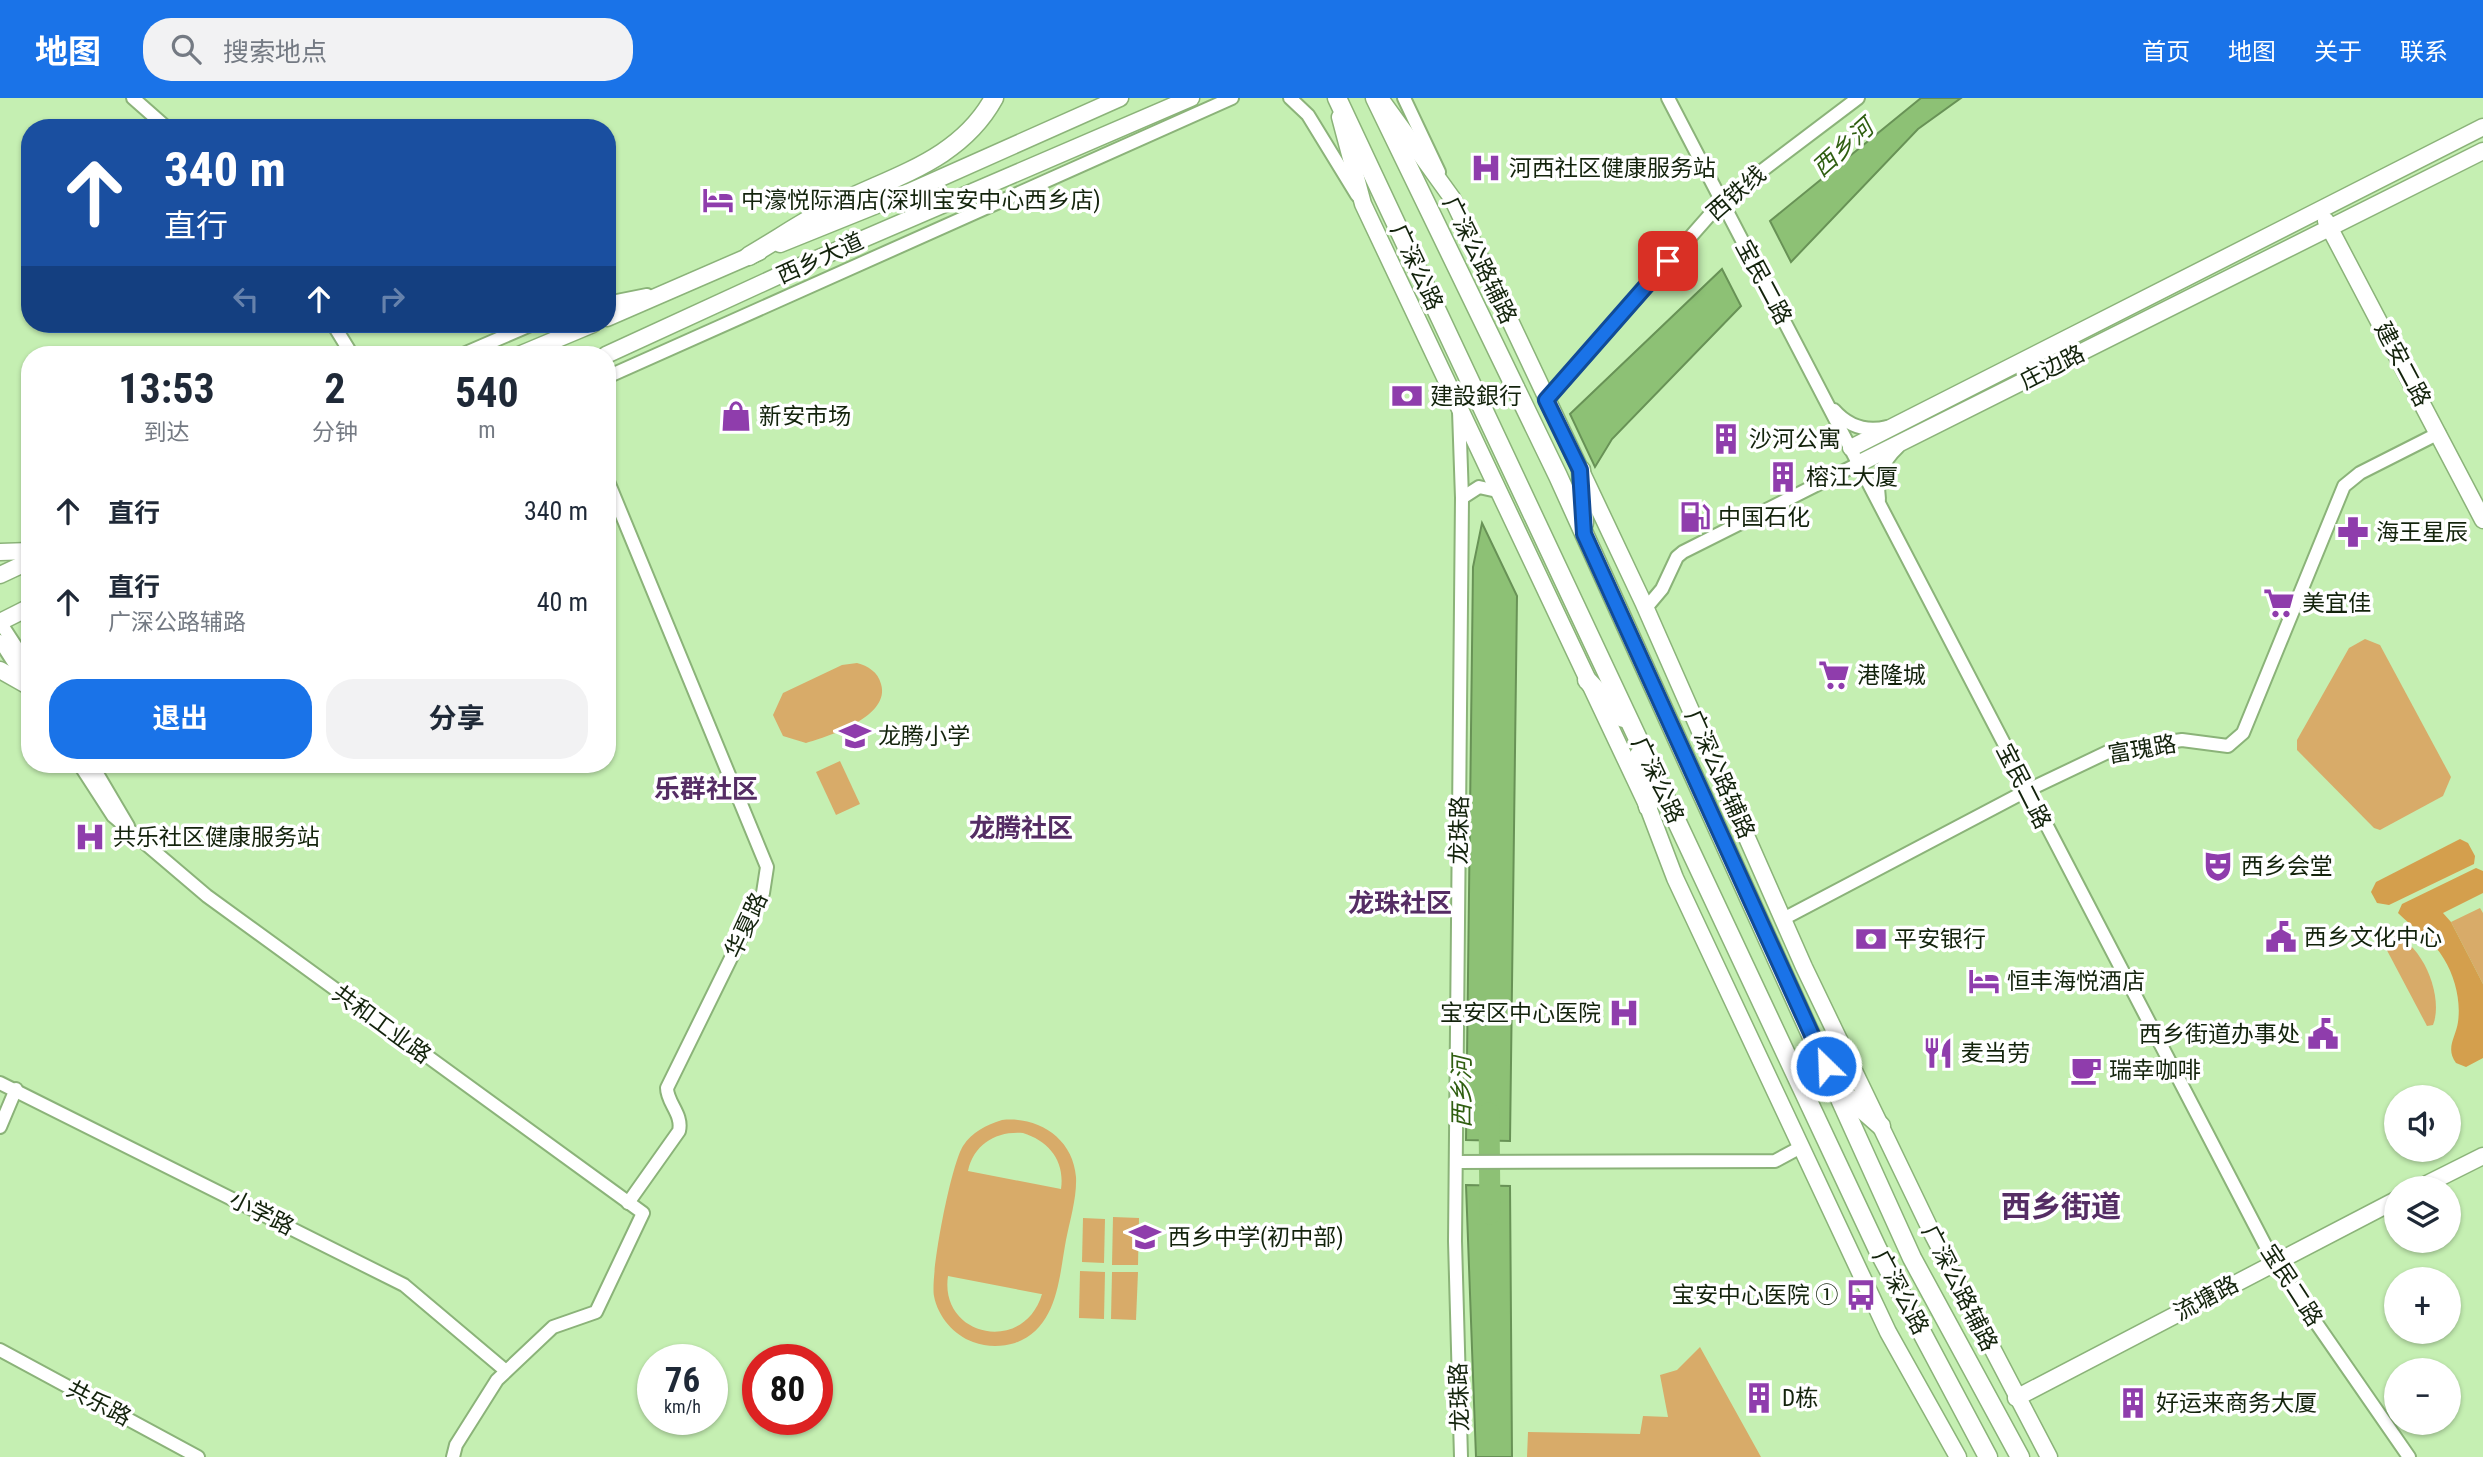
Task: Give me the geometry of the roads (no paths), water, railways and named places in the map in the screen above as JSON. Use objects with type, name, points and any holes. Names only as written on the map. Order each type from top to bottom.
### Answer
[{"type":"highway","name":"广深公路","points":[[1336,98],[1878,1250],[1980,1448],[1988,1457]]},
{"type":"highway","name":"广深公路","points":[[1375,98],[1584,534],[1912,1258],[2020,1457]]},
{"type":"highway","points":[[749,256],[840,202],[944,154],[967,135],[991,104]]},
{"type":"highway","points":[[1580,470],[1584,534]]},
{"type":"highway","points":[[1587,680],[1634,730],[1648,807]]},
{"type":"highway","points":[[1835,1085],[1881,1126]]},
{"type":"main road","name":"西乡大道","points":[[616,314],[749,256],[908,192],[1120,98]]},
{"type":"main road","name":"西乡大道","points":[[616,350],[791,270],[1191,98]]},
{"type":"main road","points":[[1336,98],[1363,204],[1648,807],[1675,878],[1888,1332],[1958,1457]]},
{"type":"main road","name":"广深公路辅路","points":[[1380,98],[1452,198],[1646,608],[1783,919],[1881,1126],[2016,1398],[2049,1457]]},
{"type":"main road","name":"庄边路","points":[[1851,448],[2483,127]]},
{"type":"main road","name":"庄边路","points":[[1858,464],[2483,151]]},
{"type":"main road","name":"建安二路","points":[[2320,210],[2483,520]]},
{"type":"main road","points":[[540,346],[572,333]]},
{"type":"main road","points":[[0,552],[21,551]]},
{"type":"main road","points":[[0,575],[21,565]]},
{"type":"main road","points":[[0,622],[21,612]]},
{"type":"main road","points":[[0,670],[21,682]]},
{"type":"main road","points":[[2444,1176],[2483,1156]]},
{"type":"main road","name":"流塘路","points":[[2016,1398],[2384,1206]]},
{"type":"street","points":[[133,98],[157,119]]},
{"type":"street","points":[[616,373],[1232,98]]},
{"type":"street","points":[[1290,98],[1308,114],[1363,204]]},
{"type":"street","points":[[1404,98],[1452,198]]},
{"type":"street","name":"宝民二路","points":[[1668,98],[2274,1262],[2409,1457]]},
{"type":"street","name":"西铁线","points":[[1546,400],[1722,201],[1858,98]]},
{"type":"street","points":[[616,301],[672,291]]},
{"type":"street","points":[[482,346],[512,333]]},
{"type":"street","points":[[1826,400],[1849,424],[1864,429],[1897,425]]},
{"type":"street","name":"龙珠路","points":[[1459,410],[1462,498],[1461,1457]]},
{"type":"street","name":"富瑰路","points":[[1783,919],[2026,790],[2112,750],[2182,740],[2222,747],[2239,738],[2344,486],[2360,473],[2439,432]]},
{"type":"street","points":[[1883,513],[1878,481],[1882,467],[1904,441]]},
{"type":"street","name":"庄边路","points":[[1646,608],[1662,589],[1677,557],[1683,552],[1858,464]]},
{"type":"street","points":[[1462,498],[1479,487],[1497,491]]},
{"type":"street","name":"华夏路","points":[[616,501],[767,867],[763,892],[667,1088],[666,1093],[679,1117],[679,1130],[628,1202]]},
{"type":"street","points":[[0,622],[21,654]]},
{"type":"street","points":[[0,641],[21,673]]},
{"type":"street","name":"共和工业路","points":[[85,773],[113,816],[129,827],[207,897],[643,1213],[596,1312],[553,1327],[506,1371]]},
{"type":"street","name":"共和工业路","points":[[97,773],[129,827]]},
{"type":"street","name":"小学路","points":[[0,1083],[404,1285],[506,1371]]},
{"type":"street","points":[[0,1127],[16,1089]]},
{"type":"street","points":[[1461,1162],[1774,1161],[1801,1147]]},
{"type":"street","name":"共乐路","points":[[0,1350],[178,1452],[198,1457]]},
{"type":"street","points":[[453,1457],[456,1445],[497,1380],[506,1371]]},
{"type":"waterway","name":"西乡河","points":[[1489,1113],[1490,1214]]},
{"type":"place","name":"河西社区健康服务站","points":[[1486,168]]},
{"type":"place","name":"中濠悦际酒店(深圳宝安中心西乡店)","points":[[718,200]]},
{"type":"place","name":"建設銀行","points":[[1407,396]]},
{"type":"place","name":"新安市场","points":[[736,416]]},
{"type":"place","name":"沙河公寓","points":[[1726,439]]},
{"type":"place","name":"榕江大厦","points":[[1783,477]]},
{"type":"place","name":"中国石化","points":[[1695,517]]},
{"type":"place","name":"海王星辰","points":[[2353,532]]},
{"type":"place","name":"美宜佳","points":[[2279,603]]},
{"type":"place","name":"港隆城","points":[[1834,675]]},
{"type":"place","name":"龙腾小学","points":[[855,736]]},
{"type":"place","name":"共乐社区健康服务站","points":[[90,837]]},
{"type":"place","name":"西乡会堂","points":[[2218,866]]},
{"type":"place","name":"西乡文化中心","points":[[2281,937]]},
{"type":"place","name":"平安银行","points":[[1871,939]]},
{"type":"place","name":"恒丰海悦酒店","points":[[1984,981]]},
{"type":"place","name":"宝安区中心医院","points":[[1624,1013]]},
{"type":"place","name":"西乡街道办事处","points":[[2323,1034]]},
{"type":"place","name":"麦当劳","points":[[1938,1053]]},
{"type":"place","name":"瑞幸咖啡","points":[[2086,1070]]},
{"type":"place","name":"西乡中学(初中部)","points":[[1145,1237]]},
{"type":"place","name":"宝安中心医院 ①","points":[[1861,1295]]},
{"type":"place","name":"D栋","points":[[1759,1398]]},
{"type":"place","name":"好运来商务大厦","points":[[2133,1403]]},
{"type":"district","name":"乐群社区","points":[[706,789]]},
{"type":"district","name":"龙腾社区","points":[[1021,828]]},
{"type":"district","name":"龙珠社区","points":[[1400,903]]},
{"type":"district","name":"西乡街道","points":[[2061,1207]]}]
